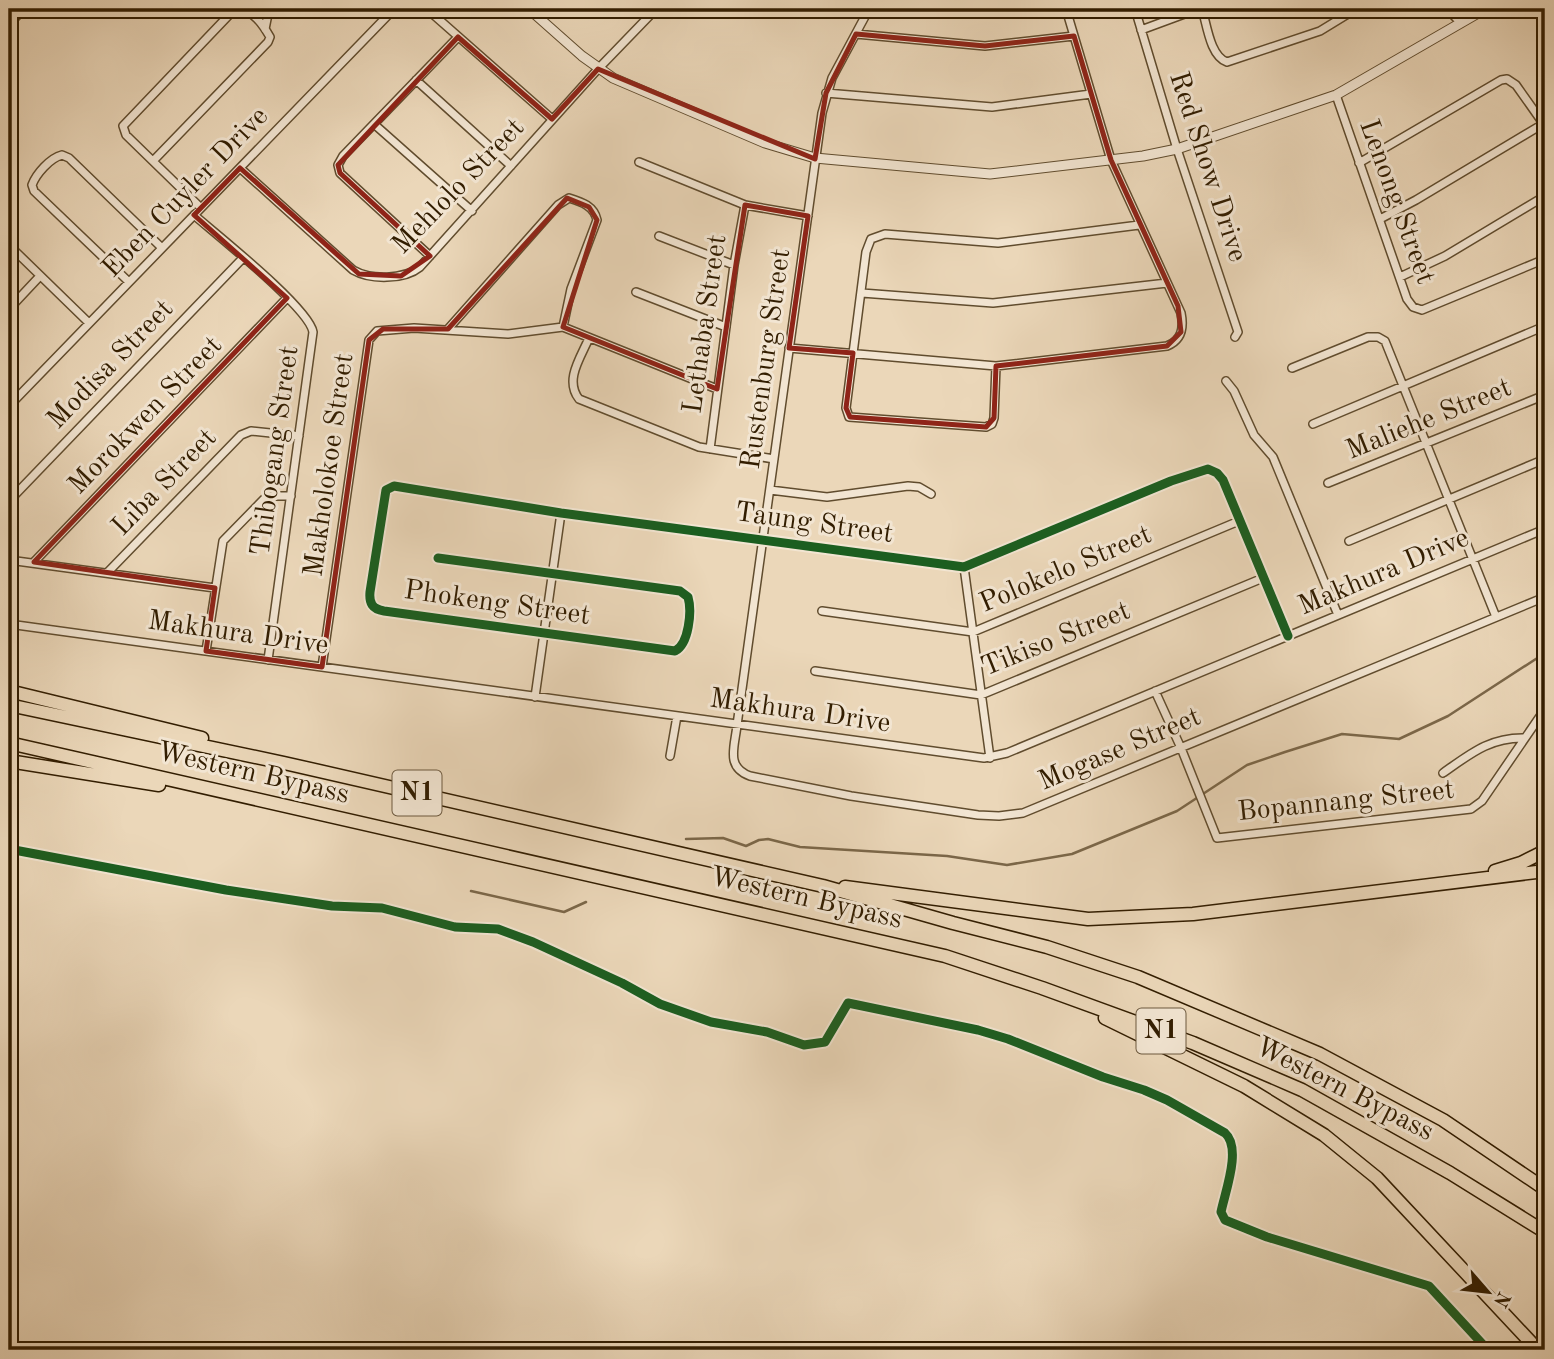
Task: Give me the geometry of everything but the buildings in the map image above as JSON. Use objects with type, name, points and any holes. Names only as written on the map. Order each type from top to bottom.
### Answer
[{"type":"highway","points":[[9,691],[212,741],[284,764]]},
{"type":"highway","name":"Western Bypass","points":[[9,705],[823,886],[1047,947],[1138,977],[1207,1004],[1320,1054],[1443,1120],[1545,1189]]},
{"type":"highway","name":"Western Bypass","points":[[9,743],[945,956],[1193,1043],[1302,1090],[1438,1167],[1545,1232]]},
{"type":"highway","points":[[9,761],[266,803]]},
{"type":"highway","points":[[1398,888],[1495,871],[1521,863],[1545,851]]},
{"type":"highway","points":[[823,886],[868,888],[1088,919],[1194,914],[1545,871]]},
{"type":"highway","points":[[1042,988],[1244,1086],[1324,1135],[1377,1178],[1538,1350]]},
{"type":"main road","points":[[1539,9],[1545,16]]},
{"type":"street","points":[[9,24],[24,9]]},
{"type":"street","points":[[153,161],[265,47],[270,37],[253,15],[241,9],[229,15],[125,123],[123,129],[126,135],[201,208]]},
{"type":"street","points":[[265,29],[269,9]]},
{"type":"street","name":"Eben Cuyler Drive","points":[[9,405],[394,9]]},
{"type":"street","points":[[427,9],[552,120]]},
{"type":"street","points":[[529,9],[598,69],[765,143],[815,158],[990,174],[1111,160],[1177,149],[1336,94],[1485,9]]},
{"type":"street","name":"Mehlolo Street","points":[[240,168],[359,274],[401,275],[415,270],[656,9]]},
{"type":"street","name":"Rustenburg Street","points":[[737,725],[826,93],[869,9]]},
{"type":"street","points":[[789,348],[996,366],[1167,346],[1178,340],[1182,320],[1111,160],[1066,9]]},
{"type":"street","name":"Red Show Drive","points":[[1135,9],[1177,149],[1238,332],[1235,337]]},
{"type":"street","points":[[1141,30],[1200,9],[1216,53],[1227,62],[1320,31],[1356,9]]},
{"type":"street","points":[[1447,9],[1461,23]]},
{"type":"street","points":[[856,34],[985,46],[1074,36]]},
{"type":"street","points":[[430,256],[338,171],[338,165],[458,37]]},
{"type":"street","points":[[1359,163],[1501,80],[1507,79],[1516,85],[1544,125],[1380,219]]},
{"type":"street","points":[[416,80],[511,166]]},
{"type":"street","points":[[826,93],[992,107],[1091,94]]},
{"type":"street","name":"Lenong Street","points":[[1336,94],[1410,303],[1419,310],[1545,259]]},
{"type":"street","points":[[374,124],[472,211]]},
{"type":"street","points":[[129,282],[34,191],[32,182],[54,159],[62,155],[69,158],[162,248]]},
{"type":"street","points":[[639,162],[745,205],[808,216]]},
{"type":"street","points":[[1399,277],[1445,256],[1545,196]]},
{"type":"street","points":[[448,329],[558,205],[569,198],[589,207],[594,211],[597,220],[571,289],[563,327],[717,389]]},
{"type":"street","name":"Lethaba Street","points":[[710,449],[734,265],[745,205]]},
{"type":"street","name":"Thibogang Street","points":[[194,215],[287,298],[309,321],[313,332],[268,660]]},
{"type":"street","points":[[996,366],[994,418],[992,424],[986,428],[847,415],[868,244],[871,239],[878,235],[998,243],[1139,225]]},
{"type":"street","points":[[659,236],[734,265]]},
{"type":"street","points":[[12,250],[89,323]]},
{"type":"street","name":"Modisa Street","points":[[9,501],[243,258]]},
{"type":"street","points":[[9,309],[40,276]]},
{"type":"street","points":[[862,293],[993,303],[1167,283]]},
{"type":"street","points":[[636,292],[726,327]]},
{"type":"street","name":"Morokwen Street","points":[[34,562],[287,298]]},
{"type":"street","points":[[1313,424],[1545,326]]},
{"type":"street","name":"Makholokoe Street","points":[[322,667],[369,340],[377,331],[383,329],[448,329],[508,334],[563,327]]},
{"type":"street","points":[[1292,368],[1374,336],[1385,341],[1496,617]]},
{"type":"street","points":[[589,338],[573,377],[573,390],[579,399],[690,444],[774,458]]},
{"type":"street","points":[[1226,381],[1234,391],[1254,435],[1273,457],[1338,615]]},
{"type":"street","name":"Maliehe Street","points":[[1328,483],[1545,395]]},
{"type":"street","name":"Liba Street","points":[[107,573],[241,435],[251,431],[299,436]]},
{"type":"street","points":[[1349,541],[1545,460]]},
{"type":"street","points":[[990,758],[964,567],[1171,481],[1201,470],[1211,470],[1223,480],[1288,636]]},
{"type":"street","name":"Taung Street","points":[[394,486],[561,513],[964,567]]},
{"type":"street","name":"Phokeng Street","points":[[394,486],[386,490],[383,502],[370,592],[370,603],[373,607],[382,611],[675,651],[683,644],[690,610],[688,597],[680,591],[552,572]]},
{"type":"street","points":[[770,490],[827,497],[908,486],[919,487],[931,494]]},
{"type":"street","points":[[206,651],[221,547],[226,537],[268,497],[291,496]]},
{"type":"street","points":[[535,697],[561,513]]},
{"type":"street","name":"Polokelo Street","points":[[822,611],[973,632],[1239,521]]},
{"type":"street","name":"Makhura Drive","points":[[9,624],[990,758],[1545,529]]},
{"type":"street","points":[[439,558],[552,572]]},
{"type":"street","points":[[9,560],[215,588]]},
{"type":"street","name":"Tikiso Street","points":[[815,671],[981,695],[1263,578]]},
{"type":"street","name":"Mogase Street","points":[[737,725],[734,766],[750,776],[851,796],[999,816],[1032,810],[1545,597]]},
{"type":"street","name":"Bopannang Street","points":[[1155,691],[1217,838],[1471,809],[1482,801],[1545,709]]},
{"type":"street","points":[[670,756],[677,716]]},
{"type":"street","points":[[1443,773],[1496,740],[1507,737],[1525,738]]},
{"type":"street","points":[[9,849],[226,890],[332,906],[382,908],[455,927],[498,929],[533,942],[660,1004],[711,1022],[766,1032],[804,1045],[825,1042],[848,1003],[978,1030],[1008,1040],[1144,1090],[1225,1133],[1230,1138],[1233,1152],[1221,1212],[1225,1220],[1267,1237],[1429,1286],[1488,1350]]},
{"type":"highlighted area","points":[[856,34],[985,46],[1074,36],[1111,160],[1178,306],[1181,332],[1167,346],[996,366],[994,418],[986,427],[850,417],[846,408],[853,353],[789,348],[808,216],[745,205],[717,389],[563,327],[597,220],[589,207],[567,198],[448,329],[383,329],[369,340],[322,667],[206,651],[215,588],[34,562],[287,298],[194,215],[240,168],[359,274],[401,276],[430,256],[340,173],[338,165],[458,37],[552,119],[598,69],[815,159],[826,93]]},
{"type":"waterway","points":[[686,839],[723,838],[746,846],[768,839],[800,847],[947,856],[1007,865],[1072,854],[1177,811],[1247,765],[1342,734],[1399,739],[1448,716],[1545,653]]},
{"type":"waterway","points":[[471,891],[564,912],[586,902]]},
{"type":"cycle path","points":[[438,558],[680,591],[688,597],[690,610],[684,642],[675,651],[377,609],[371,602],[370,592],[386,490],[394,486],[561,513],[964,567],[1171,481],[1208,469],[1223,480],[1288,636]]},
{"type":"cycle path","points":[[9,849],[226,890],[332,906],[382,908],[455,927],[498,929],[622,983],[660,1004],[711,1022],[767,1032],[804,1045],[825,1042],[848,1003],[978,1030],[1008,1039],[1103,1077],[1144,1090],[1225,1133],[1232,1149],[1229,1182],[1221,1212],[1225,1220],[1267,1237],[1429,1286],[1488,1350]]}]
